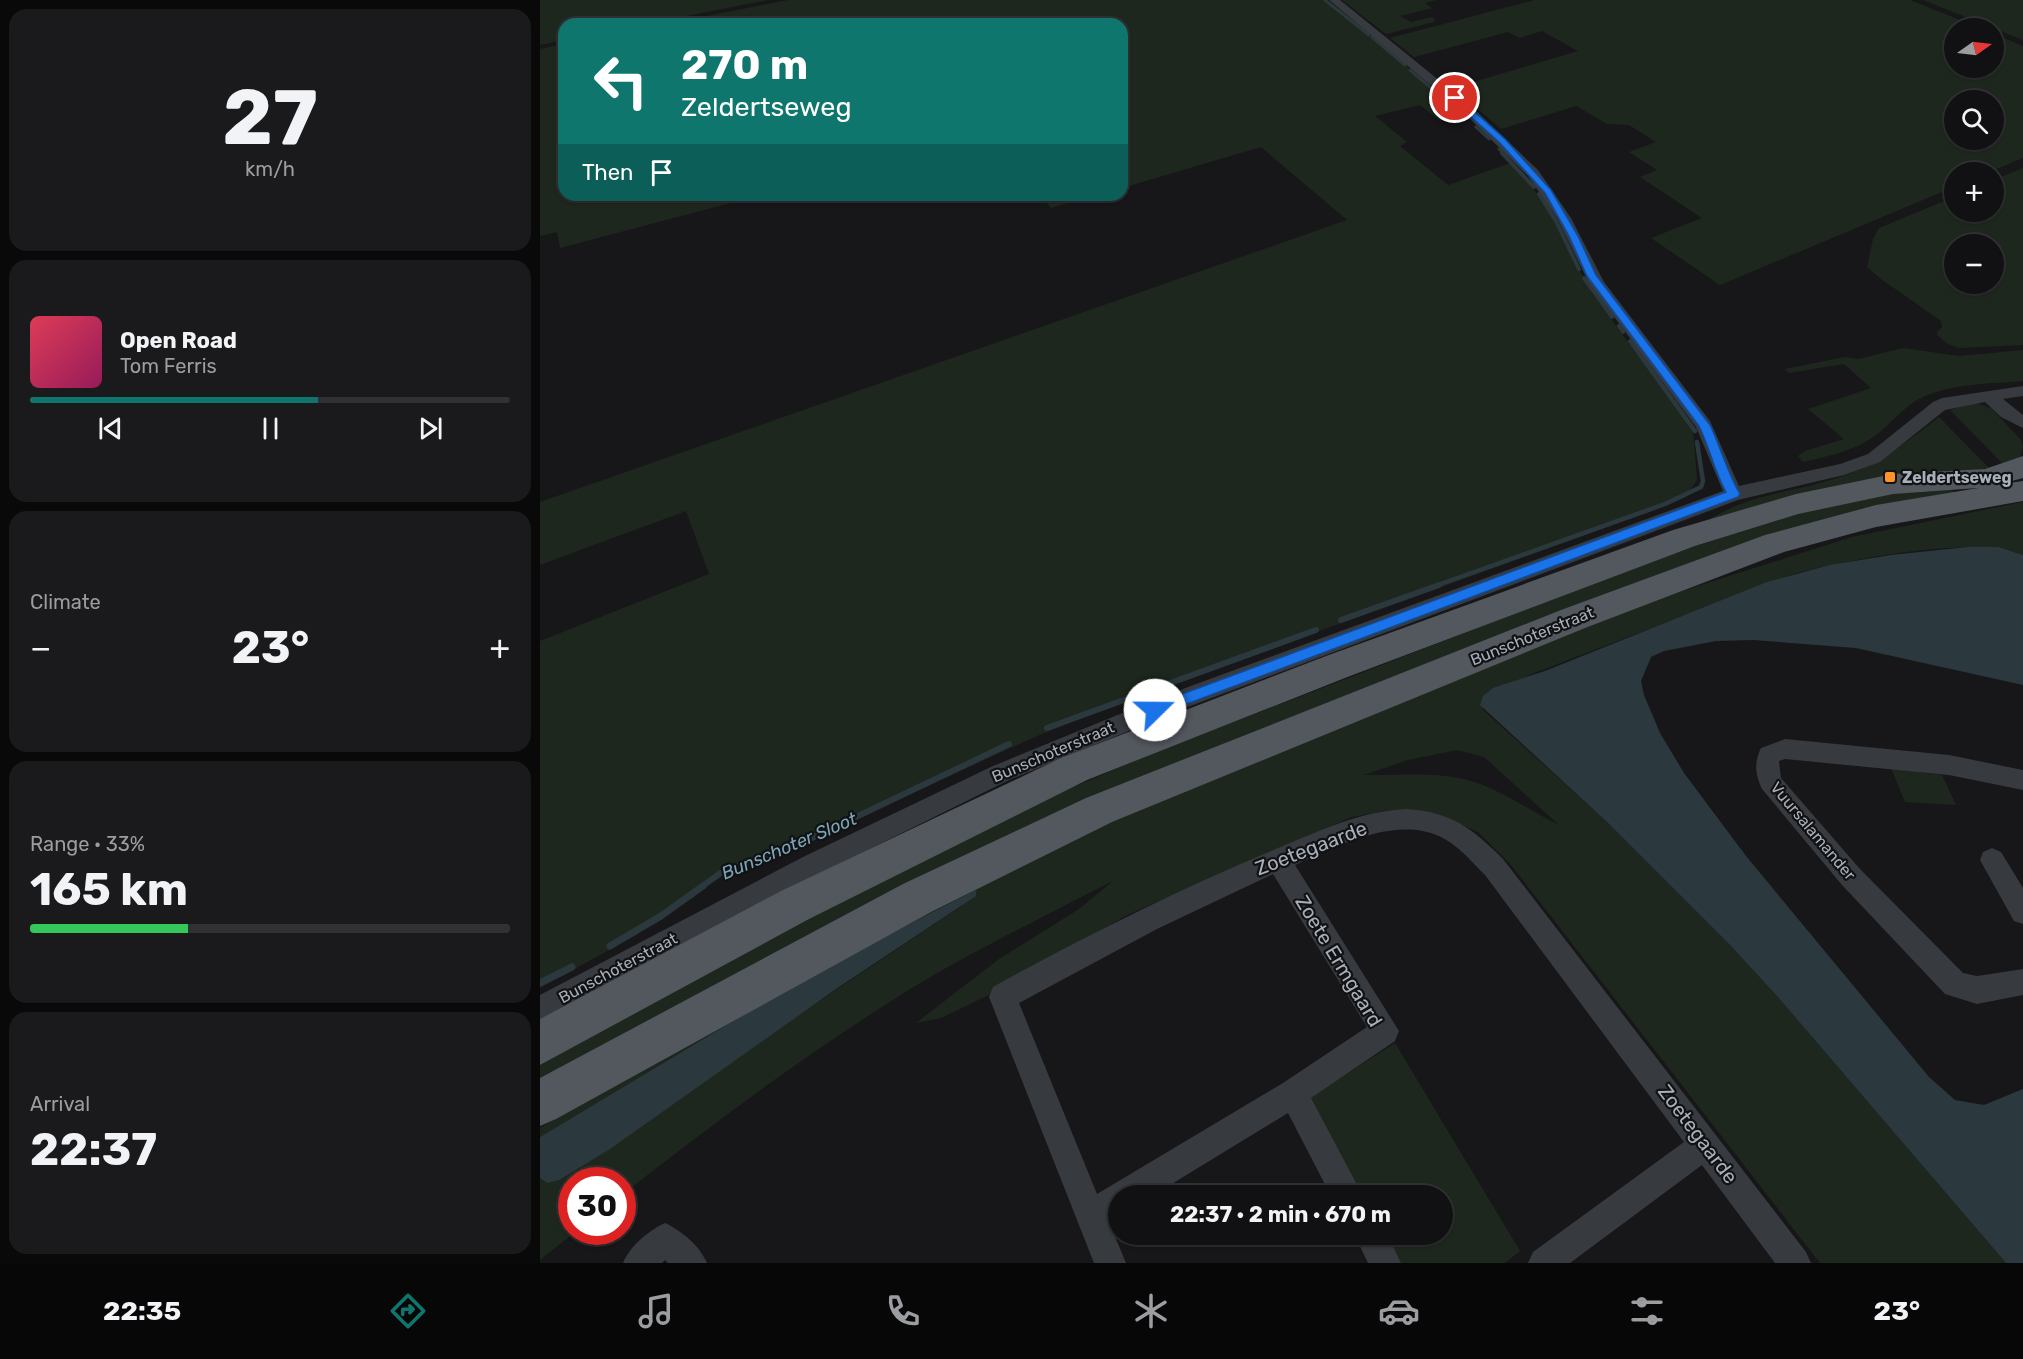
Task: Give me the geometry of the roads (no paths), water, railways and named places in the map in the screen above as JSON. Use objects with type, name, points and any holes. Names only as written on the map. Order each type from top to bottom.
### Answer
[{"type":"main road","name":"Bunschoterstraat","points":[[540,1043],[795,905],[1074,769],[1338,666],[1684,538],[1796,504],[1893,484],[2015,482]]},
{"type":"main road","name":"Bunschoterstraat","points":[[540,1103],[917,898],[1100,810],[1573,619],[1776,543],[2015,482]]},
{"type":"street","points":[[1334,0],[1483,122],[1540,182],[1564,218],[1592,276],[1704,425],[1712,441],[1722,475],[1734,494]]},
{"type":"street","name":"Bunschoterstraat","points":[[540,1010],[812,865],[1001,773],[1177,701],[1734,494],[1844,469],[1874,458],[1939,406],[1948,402],[2023,391]]},
{"type":"street","points":[[1989,396],[2007,413],[2023,435]]},
{"type":"street","points":[[2007,413],[2023,422]]},
{"type":"street","name":"Vuursalamander","points":[[2023,780],[1949,765],[1785,749],[1769,755],[1767,760],[1770,782],[1851,877],[1955,984],[1977,990],[2023,982]]},
{"type":"street","name":"Zoetegaarde","points":[[1110,1263],[1003,997],[1091,946],[1278,860],[1368,824],[1396,820],[1424,821],[1459,832],[1494,867],[1795,1263]]},
{"type":"street","name":"Zoete Ermgaard","points":[[1141,1185],[1293,1093],[1384,1031],[1278,860]]},
{"type":"street","points":[[1992,860],[2023,912]]},
{"type":"street","points":[[1293,1093],[1342,1185]]},
{"type":"street","points":[[1544,1263],[1706,1144]]},
{"type":"street","points":[[1091,1215],[1108,1205]]},
{"type":"street","points":[[639,1263],[665,1239],[691,1263]]},
{"type":"street","points":[[1375,1245],[1384,1263]]},
{"type":"waterway","points":[[1325,0],[1369,35]]},
{"type":"waterway","points":[[1372,37],[1405,65]]},
{"type":"waterway","points":[[1410,70],[1467,118]]},
{"type":"waterway","points":[[1476,127],[1489,139]]},
{"type":"waterway","points":[[1499,149],[1504,154]]},
{"type":"waterway","points":[[1502,153],[1534,187]]},
{"type":"waterway","points":[[1539,194],[1556,221],[1579,269]]},
{"type":"waterway","points":[[1584,278],[1612,317]]},
{"type":"waterway","points":[[1619,326],[1623,332]]},
{"type":"waterway","points":[[1630,341],[1634,346]]},
{"type":"waterway","points":[[1633,345],[1695,431]]},
{"type":"waterway","name":"Bunschoter Sloot","points":[[1435,586],[1665,504],[1701,487],[1703,481],[1697,442]]},
{"type":"waterway","name":"Bunschoter Sloot","points":[[1341,620],[1439,585]]},
{"type":"waterway","name":"Bunschoter Sloot","points":[[1047,728],[1316,630]]},
{"type":"waterway","name":"Bunschoter Sloot","points":[[701,887],[725,870],[791,848],[1009,744]]},
{"type":"waterway","name":"Bunschoter Sloot","points":[[610,946],[661,916],[703,886]]},
{"type":"waterway","name":"Bunschoter Sloot","points":[[540,983],[572,967]]},
{"type":"place","name":"Zeldertseweg","points":[[1890,477]]}]
